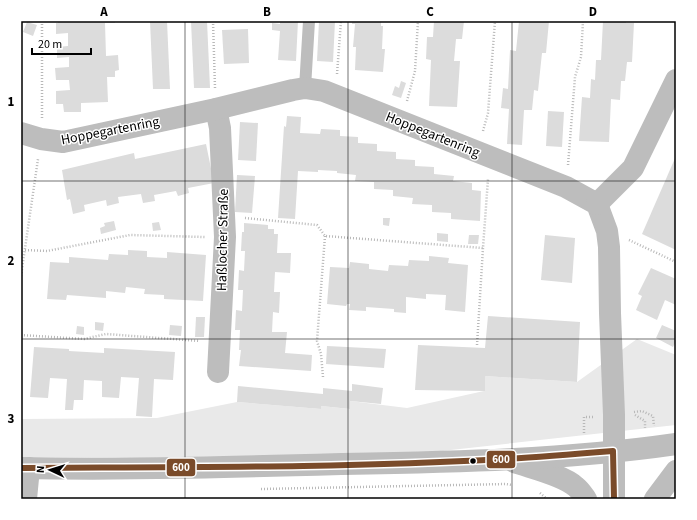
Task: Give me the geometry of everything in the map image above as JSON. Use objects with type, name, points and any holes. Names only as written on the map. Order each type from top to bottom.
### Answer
[{"type":"street","points":[[614,499],[614,389],[610,313],[609,247],[607,231],[597,204],[633,168],[676,80]]},
{"type":"street","name":"Hoppegartenring","points":[[31,136],[63,142],[305,88],[324,91],[401,121],[566,187],[597,204]]},
{"type":"street","name":"Haßlocher Straße","points":[[216,108],[220,128],[225,227],[218,372]]},
{"type":"street","points":[[26,499],[25,468],[207,467],[404,463],[506,459],[613,451],[676,444]]},
{"type":"street","points":[[506,459],[554,476],[571,484],[576,487],[586,499]]},
{"type":"street","points":[[655,499],[662,488],[676,472]]},
{"type":"lane","points":[[305,88],[309,21]]},
{"type":"path","points":[[21,276],[25,250],[31,136],[42,114],[42,21]]},
{"type":"path","points":[[212,21],[216,108]]},
{"type":"path","points":[[334,95],[338,66],[341,21]]},
{"type":"path","points":[[401,121],[415,71],[418,21]]},
{"type":"path","points":[[476,344],[483,248],[484,154],[495,21]]},
{"type":"path","points":[[566,187],[575,77],[581,57],[583,21]]},
{"type":"path","points":[[25,250],[47,251],[130,235],[225,227],[317,225],[325,236],[317,341],[321,354],[323,377]]},
{"type":"path","points":[[607,231],[637,243],[676,262]]},
{"type":"path","points":[[325,236],[483,248]]},
{"type":"path","points":[[21,335],[84,339],[106,334],[219,343]]},
{"type":"shaded area","points":[[637,339],[676,355],[676,425],[405,455],[139,458],[21,457],[21,419],[157,418],[237,402],[321,409],[321,406],[349,409],[350,401],[407,408],[484,391],[485,376],[577,382]]},
{"type":"building","points":[[58,21],[115,21],[115,23],[105,23],[106,56],[118,55],[119,70],[115,71],[115,77],[107,77],[108,102],[81,103],[81,112],[64,112],[63,104],[56,104],[56,91],[70,90],[69,80],[56,80],[55,68],[69,67],[69,57],[57,58],[57,47],[68,46],[68,33],[56,34],[56,23],[58,23]]},
{"type":"building","points":[[150,21],[167,21],[170,89],[153,89]]},
{"type":"building","points":[[191,21],[207,21],[210,88],[194,88]]},
{"type":"building","points":[[280,21],[298,21],[296,61],[278,60],[280,31],[272,30],[272,23],[280,24]]},
{"type":"building","points":[[319,21],[335,21],[333,62],[317,61]]},
{"type":"building","points":[[352,21],[381,21],[381,26],[383,26],[382,49],[385,49],[383,72],[355,70],[356,47],[353,47],[355,24],[352,24]]},
{"type":"building","points":[[434,21],[464,21],[462,39],[456,39],[454,61],[460,61],[457,107],[429,106],[431,60],[426,59],[427,37],[433,37]]},
{"type":"building","points":[[519,21],[549,21],[546,53],[542,53],[538,91],[534,90],[532,110],[524,110],[522,145],[507,144],[509,109],[501,108],[503,88],[508,89],[510,50],[516,51]]},
{"type":"building","points":[[603,21],[626,21],[626,23],[634,23],[632,62],[627,62],[625,81],[621,81],[620,100],[611,99],[609,142],[579,141],[582,97],[590,98],[591,79],[595,80],[596,60],[601,60]]},
{"type":"building","points":[[27,22],[37,25],[33,36],[23,32]]},
{"type":"building","points":[[248,29],[249,63],[224,64],[222,30]]},
{"type":"building","points":[[401,81],[406,83],[401,98],[392,95],[395,86],[399,88]]},
{"type":"building","points":[[548,111],[564,112],[562,147],[546,146]]},
{"type":"building","points":[[287,116],[301,117],[300,133],[320,134],[321,129],[340,130],[340,136],[358,137],[358,143],[377,144],[377,151],[396,152],[396,159],[415,160],[415,166],[434,167],[434,174],[454,176],[453,181],[472,183],[472,190],[481,191],[480,221],[451,219],[451,213],[432,212],[432,205],[412,204],[413,198],[393,196],[393,190],[374,189],[374,182],[355,181],[356,175],[337,173],[337,171],[318,170],[318,172],[298,171],[295,219],[278,218],[284,126],[286,127]]},
{"type":"building","points":[[240,122],[258,123],[256,161],[238,160]]},
{"type":"building","points":[[206,144],[214,183],[188,188],[189,193],[178,196],[176,191],[154,195],[155,201],[143,203],[141,194],[118,197],[119,203],[107,206],[106,200],[84,205],[85,211],[73,214],[70,199],[67,200],[62,170],[134,153],[135,159]]},
{"type":"building","points":[[676,156],[676,250],[642,234]]},
{"type":"building","points":[[237,175],[255,176],[252,213],[235,212]]},
{"type":"building","points":[[383,218],[390,218],[389,226],[383,225]]},
{"type":"building","points":[[114,221],[116,230],[101,234],[100,228],[105,226],[104,223]]},
{"type":"building","points":[[159,222],[161,230],[153,231],[152,223]]},
{"type":"building","points":[[244,223],[268,225],[268,229],[274,229],[274,234],[278,234],[277,253],[291,253],[290,273],[275,272],[274,292],[280,292],[279,313],[273,312],[272,332],[287,332],[285,353],[312,355],[311,371],[239,366],[241,350],[239,350],[240,330],[235,330],[236,310],[242,311],[243,290],[238,290],[239,270],[244,271],[245,251],[241,251]]},
{"type":"building","points":[[437,233],[448,234],[448,242],[437,241]]},
{"type":"building","points":[[469,235],[479,235],[478,244],[468,244]]},
{"type":"building","points":[[545,235],[575,238],[572,283],[541,280]]},
{"type":"building","points":[[128,250],[147,251],[147,257],[167,258],[167,252],[206,255],[203,301],[164,299],[164,295],[144,294],[145,289],[126,287],[125,293],[106,291],[106,298],[67,295],[66,300],[47,299],[50,262],[69,263],[69,257],[108,260],[109,254],[128,255]]},
{"type":"building","points":[[429,256],[449,258],[448,263],[468,265],[465,312],[445,310],[446,295],[426,294],[426,299],[406,297],[406,313],[394,312],[394,309],[366,307],[366,311],[349,310],[350,304],[347,304],[346,306],[327,304],[330,267],[349,268],[350,262],[369,264],[369,269],[388,271],[389,265],[408,266],[409,260],[429,261]]},
{"type":"building","points":[[651,268],[676,279],[676,305],[665,300],[657,320],[636,310],[642,296],[638,294]]},
{"type":"building","points":[[488,316],[580,322],[577,382],[485,376],[485,391],[415,390],[418,345],[485,348]]},
{"type":"building","points":[[196,317],[205,317],[204,337],[195,337]]},
{"type":"building","points":[[95,322],[104,323],[103,331],[95,330]]},
{"type":"building","points":[[170,325],[182,326],[181,336],[169,335]]},
{"type":"building","points":[[662,325],[676,331],[676,341],[673,347],[656,338]]},
{"type":"building","points":[[77,326],[84,327],[84,335],[76,334]]},
{"type":"building","points":[[327,346],[386,349],[384,368],[326,364]]},
{"type":"building","points":[[34,347],[104,353],[104,348],[175,352],[173,380],[154,379],[152,417],[136,416],[139,378],[121,377],[119,398],[102,397],[102,381],[84,380],[83,400],[74,400],[73,410],[65,410],[67,379],[50,378],[48,398],[30,397]]},
{"type":"building","points":[[352,384],[383,388],[381,404],[350,401],[350,409],[321,406],[321,409],[237,402],[238,386],[323,394],[323,388],[352,391]]},
{"type":"transit line","name":"600","points":[[21,468],[384,464],[504,459],[613,451],[614,499]]}]
